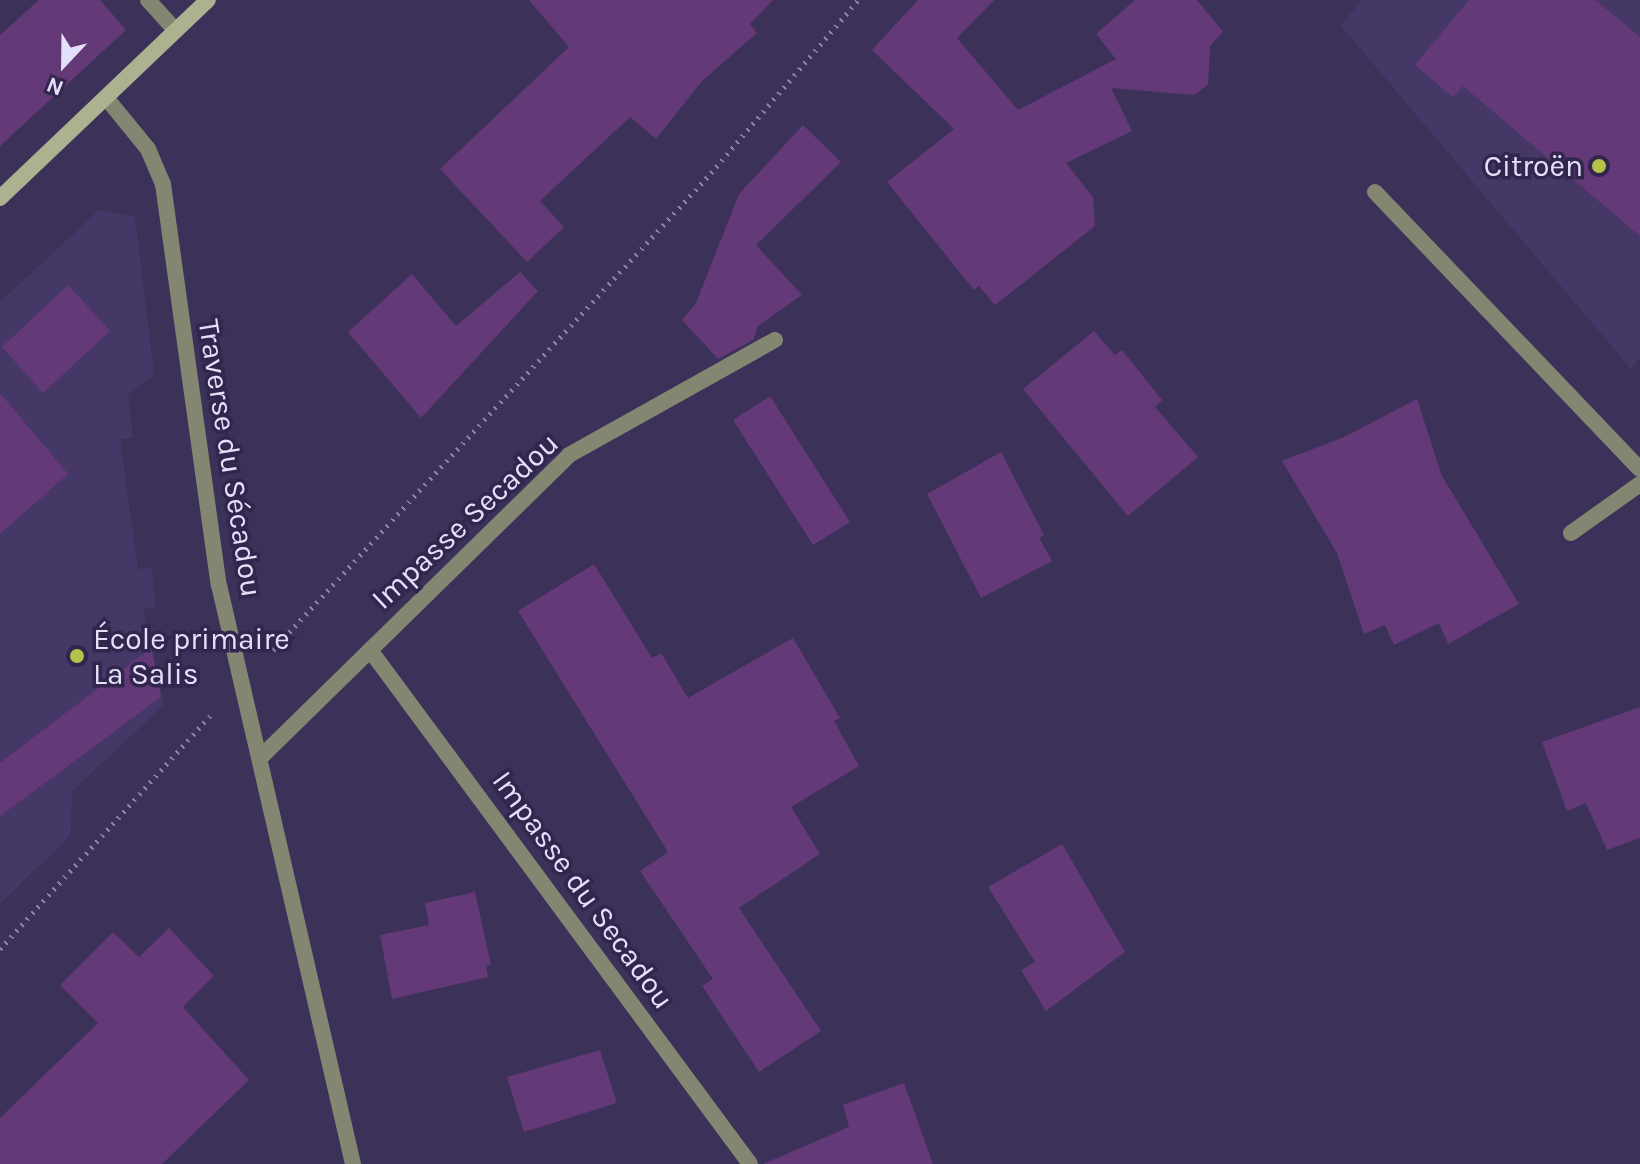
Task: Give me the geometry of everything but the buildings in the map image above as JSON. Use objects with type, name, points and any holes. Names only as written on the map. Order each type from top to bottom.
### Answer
[{"type":"main road","points":[[0,198],[108,100],[208,0]]},
{"type":"street","points":[[148,0],[175,30]]},
{"type":"street","name":"Traverse du Sécadou","points":[[108,100],[148,149],[163,184],[219,585],[262,756],[353,1164]]},
{"type":"street","points":[[1375,192],[1640,469]]},
{"type":"street","name":"Impasse Secadou","points":[[262,756],[569,455],[775,340]]},
{"type":"street","points":[[1571,533],[1640,484]]},
{"type":"street","name":"Impasse du Secadou","points":[[370,650],[750,1164]]},
{"type":"path","points":[[272,651],[711,173],[858,0]]},
{"type":"path","points":[[0,949],[217,709]]},
{"type":"shaded area","points":[[1361,0],[1640,0],[1640,358],[1631,369],[1341,26]]},
{"type":"shaded area","points":[[99,210],[135,216],[154,375],[128,395],[133,438],[120,439],[138,569],[152,568],[155,607],[143,608],[164,705],[72,791],[71,835],[0,904],[0,302]]},
{"type":"place","name":"Citroën","points":[[1599,166]]},
{"type":"place","name":"École primaire La Salis","points":[[77,656]]}]
